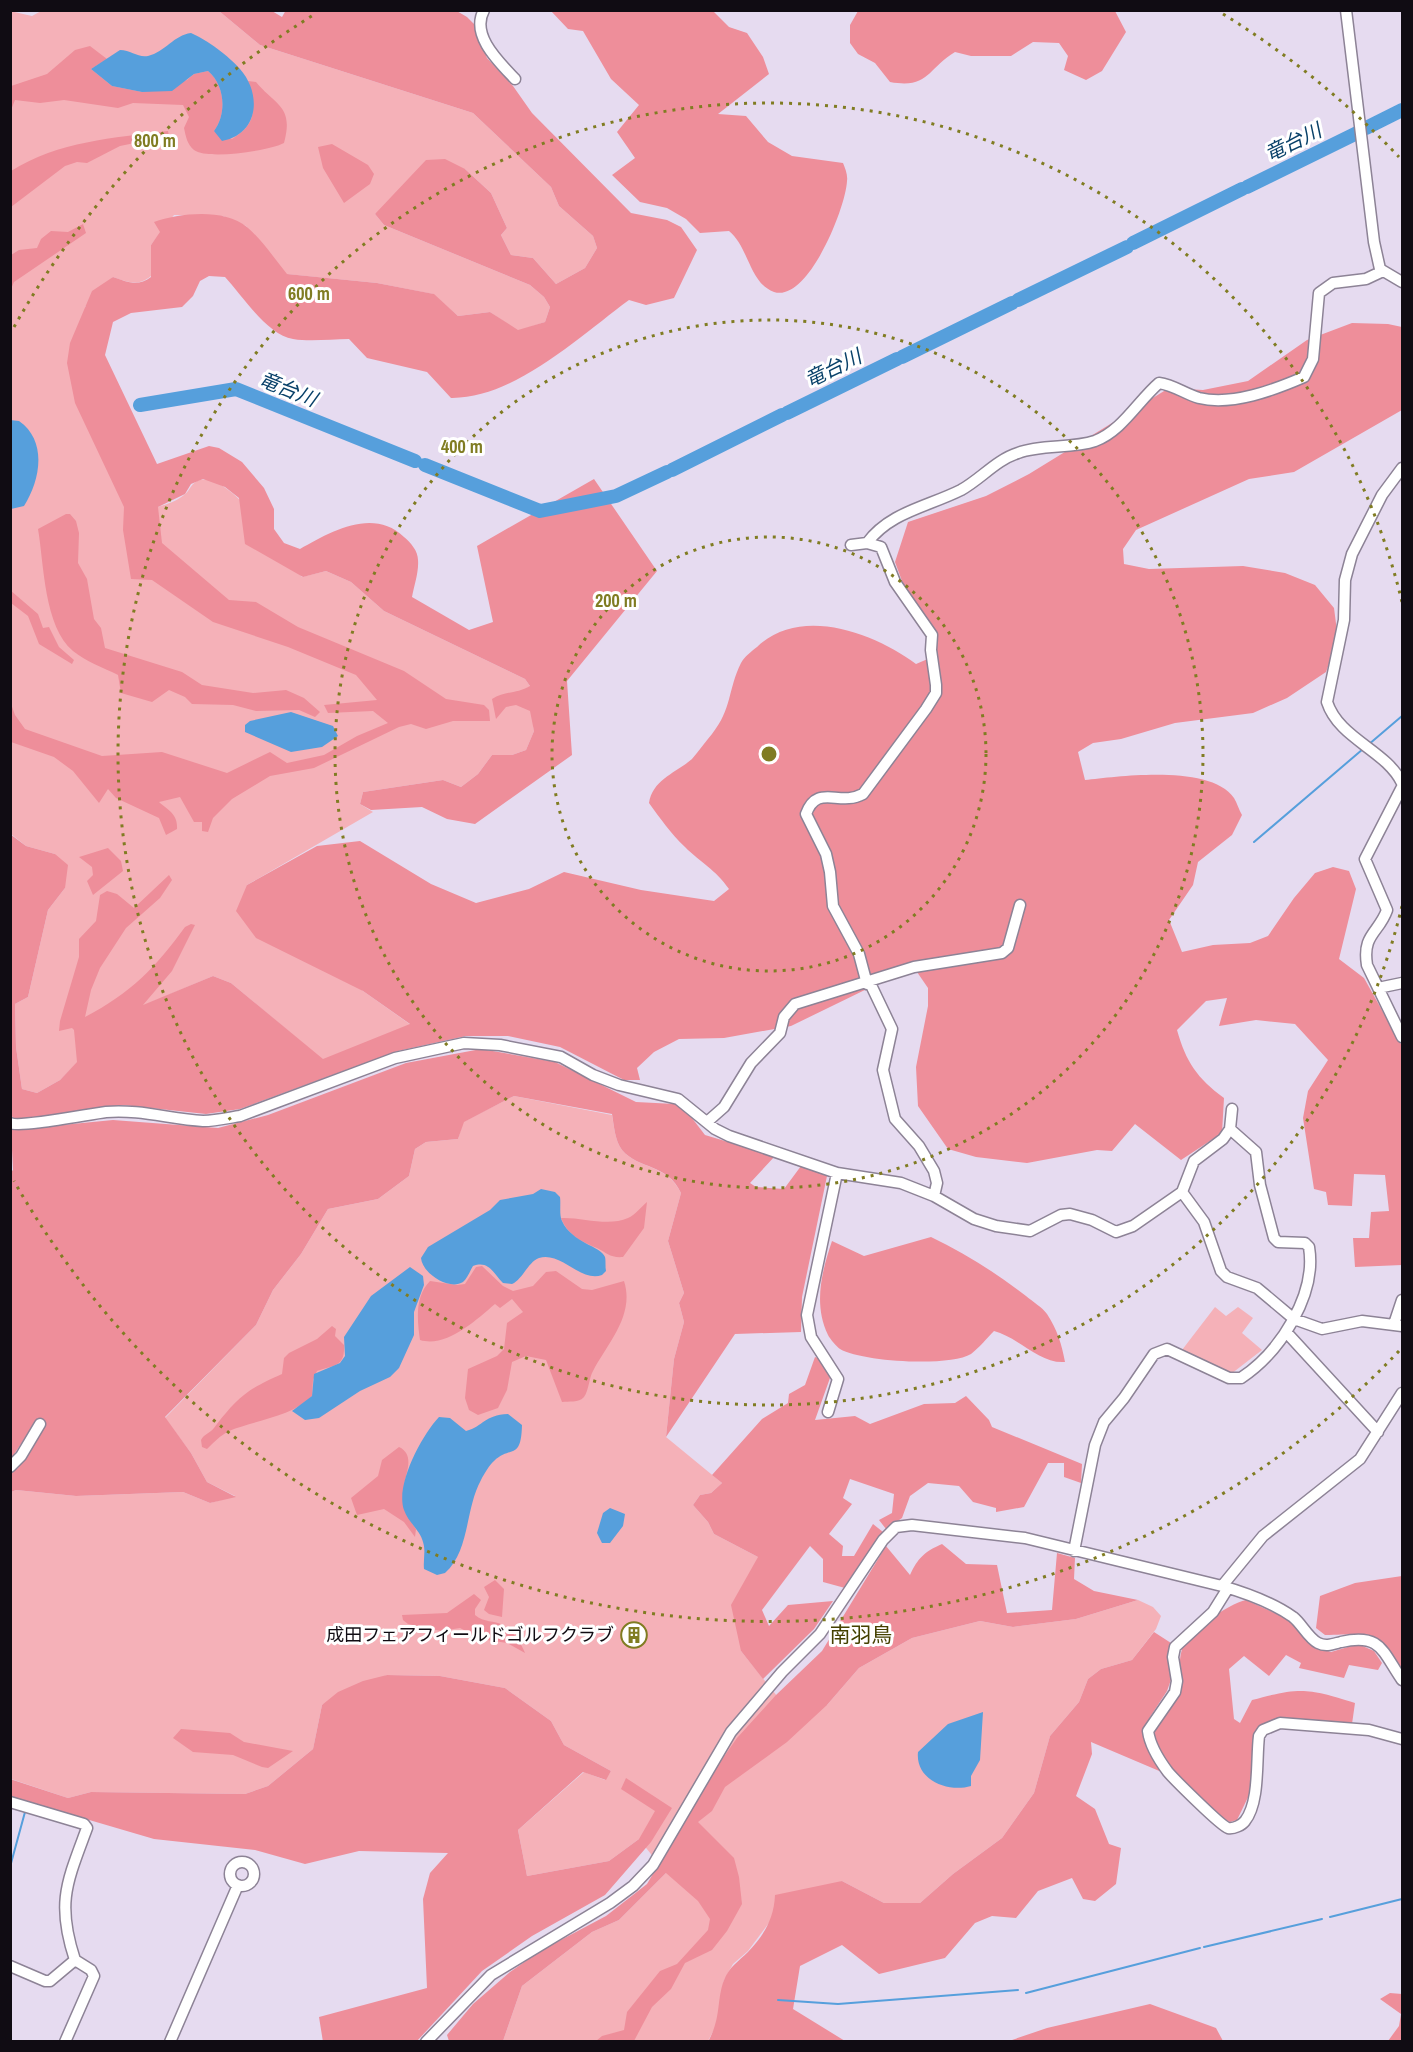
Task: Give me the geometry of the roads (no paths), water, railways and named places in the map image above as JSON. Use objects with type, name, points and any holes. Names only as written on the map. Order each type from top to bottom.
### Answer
[{"type":"street","points":[[484,10],[479,20],[480,30],[496,58],[515,79]]},
{"type":"street","points":[[1346,10],[1374,242],[1383,271],[1402,282]]},
{"type":"street","points":[[867,543],[879,528],[907,512],[961,490],[999,463],[1018,453],[1095,441],[1113,430],[1159,383],[1167,384],[1196,397],[1225,400],[1304,377],[1315,350],[1319,293],[1334,283],[1366,279],[1383,271]]},
{"type":"street","points":[[1402,468],[1382,495],[1352,554],[1345,580],[1344,620],[1327,704],[1341,725],[1396,772],[1402,785],[1365,859],[1387,910],[1367,944],[1365,955],[1367,965],[1402,1037]]},
{"type":"street","points":[[851,545],[867,543],[881,547],[895,582],[932,635],[931,650],[936,693],[863,794],[852,800],[823,796],[812,801],[806,814],[826,854],[833,906],[859,954],[868,984],[892,1029],[883,1070],[895,1119],[924,1153],[934,1171],[937,1183],[934,1196]]},
{"type":"street","points":[[707,1122],[724,1107],[751,1063],[780,1033],[788,1011],[801,1001],[868,984],[914,967],[1002,953],[1008,948],[1020,905]]},
{"type":"street","points":[[1378,988],[1402,983]]},
{"type":"street","points":[[10,1123],[25,1124],[108,1112],[138,1112],[204,1121],[218,1120],[250,1112],[395,1058],[464,1043],[500,1045],[561,1057],[593,1075],[619,1085],[678,1098],[707,1122],[729,1136],[837,1173],[893,1181],[934,1196],[974,1219],[996,1226],[1030,1231],[1061,1215],[1070,1214],[1092,1220],[1116,1232],[1133,1226],[1182,1192],[1194,1161],[1223,1139],[1230,1129],[1232,1109]]},
{"type":"street","points":[[1074,1551],[1095,1445],[1104,1422],[1124,1398],[1154,1354],[1167,1349],[1175,1351],[1202,1367],[1236,1380],[1246,1375],[1287,1333],[1306,1292],[1309,1247],[1305,1243],[1278,1242],[1274,1238],[1260,1185],[1256,1152],[1230,1129]]},
{"type":"street","points":[[828,1412],[838,1379],[811,1337],[807,1315],[837,1173]]},
{"type":"street","points":[[1182,1192],[1204,1222],[1221,1271],[1227,1277],[1257,1288],[1294,1319],[1322,1329],[1362,1321],[1398,1325],[1402,1300]]},
{"type":"street","points":[[1287,1333],[1378,1432]]},
{"type":"street","points":[[1402,1393],[1360,1459],[1348,1472],[1263,1536],[1225,1587],[1213,1612],[1175,1647],[1173,1657],[1177,1681],[1175,1692],[1148,1731],[1155,1752],[1170,1774],[1228,1827],[1237,1827],[1244,1822],[1254,1804],[1258,1736],[1263,1730],[1280,1724],[1369,1730],[1402,1739]]},
{"type":"street","points":[[10,1467],[21,1456],[40,1424]]},
{"type":"street","points":[[426,2042],[491,1975],[610,1903],[633,1886],[653,1865],[731,1732],[820,1634],[890,1532],[896,1527],[912,1525],[1025,1538],[1225,1587],[1282,1610],[1296,1619],[1317,1643],[1327,1646],[1359,1638],[1369,1639],[1376,1643],[1402,1680]]},
{"type":"street","points":[[10,1802],[84,1824],[87,1828],[64,1894],[70,1945],[75,1960],[91,1970],[94,1976],[65,2042]]},
{"type":"street","points":[[170,2042],[238,1885]]},
{"type":"street","points":[[10,1966],[45,1982],[50,1981],[75,1960]]},
{"type":"water","points":[[191,33],[211,44],[230,59],[240,69],[252,90],[254,101],[250,122],[234,137],[222,141],[214,131],[221,116],[222,100],[218,84],[208,71],[194,74],[172,91],[142,92],[112,86],[91,69],[120,50],[148,56],[160,51],[185,34]]},
{"type":"water","points":[[10,420],[19,421],[28,429],[38,450],[37,473],[30,496],[24,506],[11,509]]},
{"type":"water","points":[[291,712],[333,726],[338,736],[322,747],[291,752],[245,732],[245,725],[250,721]]},
{"type":"water","points":[[541,1189],[555,1192],[560,1197],[561,1219],[567,1228],[605,1257],[606,1271],[602,1275],[586,1275],[563,1262],[547,1257],[535,1260],[512,1284],[503,1283],[490,1268],[483,1265],[473,1266],[464,1281],[457,1284],[437,1279],[426,1269],[421,1258],[428,1247],[490,1210],[500,1200],[533,1194]]},
{"type":"water","points":[[410,1267],[423,1276],[424,1285],[414,1312],[414,1335],[399,1368],[390,1377],[360,1391],[319,1418],[305,1420],[292,1411],[312,1396],[314,1374],[340,1363],[345,1356],[344,1337],[371,1296]]},
{"type":"water","points":[[508,1414],[522,1425],[520,1444],[514,1450],[492,1462],[487,1469],[476,1491],[463,1542],[453,1564],[445,1573],[437,1575],[424,1569],[423,1542],[404,1510],[402,1500],[407,1474],[418,1448],[439,1417],[450,1418],[466,1431],[489,1418]]},
{"type":"water","points":[[610,1508],[625,1514],[623,1526],[610,1543],[602,1543],[597,1533],[603,1513]]},
{"type":"water","points":[[983,1712],[980,1760],[971,1776],[971,1786],[953,1788],[943,1786],[927,1777],[918,1762],[918,1752],[948,1724]]},
{"type":"waterway","name":"竜台川","points":[[1366,128],[1402,110]]},
{"type":"waterway","name":"竜台川","points":[[1247,187],[1357,133]]},
{"type":"waterway","name":"竜台川","points":[[1133,243],[1242,189]]},
{"type":"waterway","name":"竜台川","points":[[1018,300],[1127,247]]},
{"type":"waterway","name":"竜台川","points":[[902,357],[1012,303]]},
{"type":"waterway","name":"竜台川","points":[[787,413],[897,359]]},
{"type":"waterway","name":"竜台川","points":[[140,405],[236,389],[415,461]]},
{"type":"waterway","name":"竜台川","points":[[672,470],[782,415]]},
{"type":"waterway","name":"竜台川","points":[[425,465],[540,511],[616,496],[667,472]]},
{"type":"waterway","points":[[1368,745],[1402,716]]},
{"type":"waterway","points":[[1254,842],[1363,749]]},
{"type":"waterway","points":[[10,1867],[25,1812]]},
{"type":"waterway","points":[[1330,1917],[1402,1899]]},
{"type":"waterway","points":[[1204,1947],[1322,1919]]},
{"type":"waterway","points":[[1026,1993],[1200,1948]]},
{"type":"waterway","points":[[778,2000],[838,2004],[1018,1990]]},
{"type":"place","name":"成田フェアフィールドゴルフクラブ","points":[[634,1635]]},
{"type":"district","name":"南羽鳥","points":[[861,1635]]}]
